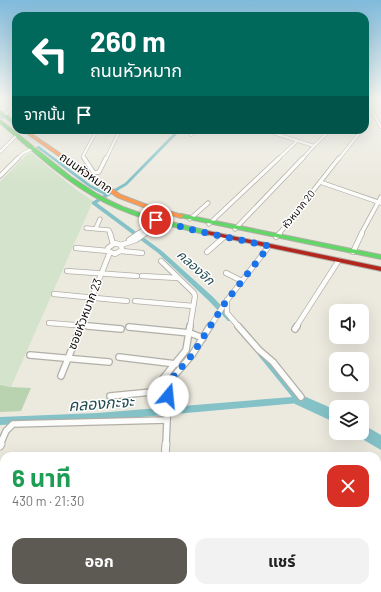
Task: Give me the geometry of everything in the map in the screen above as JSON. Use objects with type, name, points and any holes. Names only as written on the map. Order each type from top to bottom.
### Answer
[{"type":"main road","points":[[20,134],[22,137],[25,135],[32,136]]},
{"type":"main road","name":"ถนนหัวหมาก","points":[[21,134],[34,148],[79,184],[110,202],[159,221],[224,237],[381,268]]},
{"type":"main road","name":"ถนนหัวหมาก","points":[[29,134],[99,184],[129,200],[161,212],[209,224],[381,257]]},
{"type":"main road","points":[[257,243],[267,241],[268,239],[264,234]]},
{"type":"main road","points":[[285,249],[281,244],[282,241],[286,239]]},
{"type":"street","points":[[0,152],[13,134]]},
{"type":"street","points":[[96,134],[83,155],[94,173],[99,172],[118,134]]},
{"type":"street","points":[[277,134],[314,146]]},
{"type":"street","points":[[235,229],[326,134]]},
{"type":"street","name":"หัวหมาก 20","points":[[276,237],[358,134]]},
{"type":"street","points":[[209,224],[297,141]]},
{"type":"street","points":[[0,176],[23,153],[34,148]]},
{"type":"street","points":[[82,172],[92,169]]},
{"type":"street","points":[[320,182],[380,202]]},
{"type":"street","points":[[353,252],[366,223],[380,202],[381,197]]},
{"type":"street","points":[[190,220],[208,203]]},
{"type":"street","points":[[96,228],[100,219]]},
{"type":"street","points":[[86,228],[109,230],[113,244],[124,244],[159,221]]},
{"type":"street","points":[[207,252],[224,237]]},
{"type":"street","name":"ซอยหัวหมาก 23","points":[[61,376],[109,252],[108,248],[113,244]]},
{"type":"street","points":[[121,251],[124,244]]},
{"type":"street","points":[[165,452],[168,396],[174,376],[192,355],[226,301],[269,246]]},
{"type":"street","points":[[76,248],[114,254],[121,251],[142,253]]},
{"type":"street","points":[[295,329],[339,260]]},
{"type":"street","points":[[110,396],[152,392],[186,350],[195,296],[194,293],[161,261]]},
{"type":"street","points":[[67,271],[178,278]]},
{"type":"street","points":[[226,273],[242,281]]},
{"type":"street","points":[[54,294],[128,301]]},
{"type":"street","points":[[135,301],[193,306]]},
{"type":"street","points":[[226,301],[227,313],[259,350],[273,362],[301,397]]},
{"type":"street","points":[[49,323],[122,329]]},
{"type":"street","points":[[129,327],[190,333],[203,338]]},
{"type":"street","points":[[30,355],[109,362]]},
{"type":"street","points":[[119,357],[176,364]]},
{"type":"street","points":[[0,446],[6,431],[13,424],[167,418]]},
{"type":"green space","points":[[32,153],[75,189],[93,201],[11,387],[0,385],[0,182],[27,154]]},
{"type":"green space","points":[[0,385],[31,388],[21,411],[0,412]]},
{"type":"waterway","name":"คลองจิก","points":[[175,134],[126,184],[94,203],[160,252],[211,299],[230,319]]},
{"type":"waterway","points":[[38,147],[90,186],[107,195]]},
{"type":"waterway","name":"คลองกะจะ","points":[[0,421],[97,417],[299,400],[260,353]]},
{"type":"waterway","name":"คลองจิก","points":[[299,400],[329,414]]},
{"type":"waterway","name":"คลองจิก","points":[[369,435],[381,443]]},
{"type":"traffic: fast","points":[[7,127],[12,131]]},
{"type":"traffic: fast","points":[[15,134],[46,160],[82,187],[108,202],[135,214],[208,233]]},
{"type":"traffic: fast","points":[[181,216],[381,257]]},
{"type":"traffic: slow","points":[[30,134],[119,196],[148,207],[181,216]]},
{"type":"traffic: jam","points":[[208,233],[381,269]]},
{"type":"route","points":[[156,220],[197,231],[269,246],[216,315],[192,355],[174,376],[168,396]]}]
